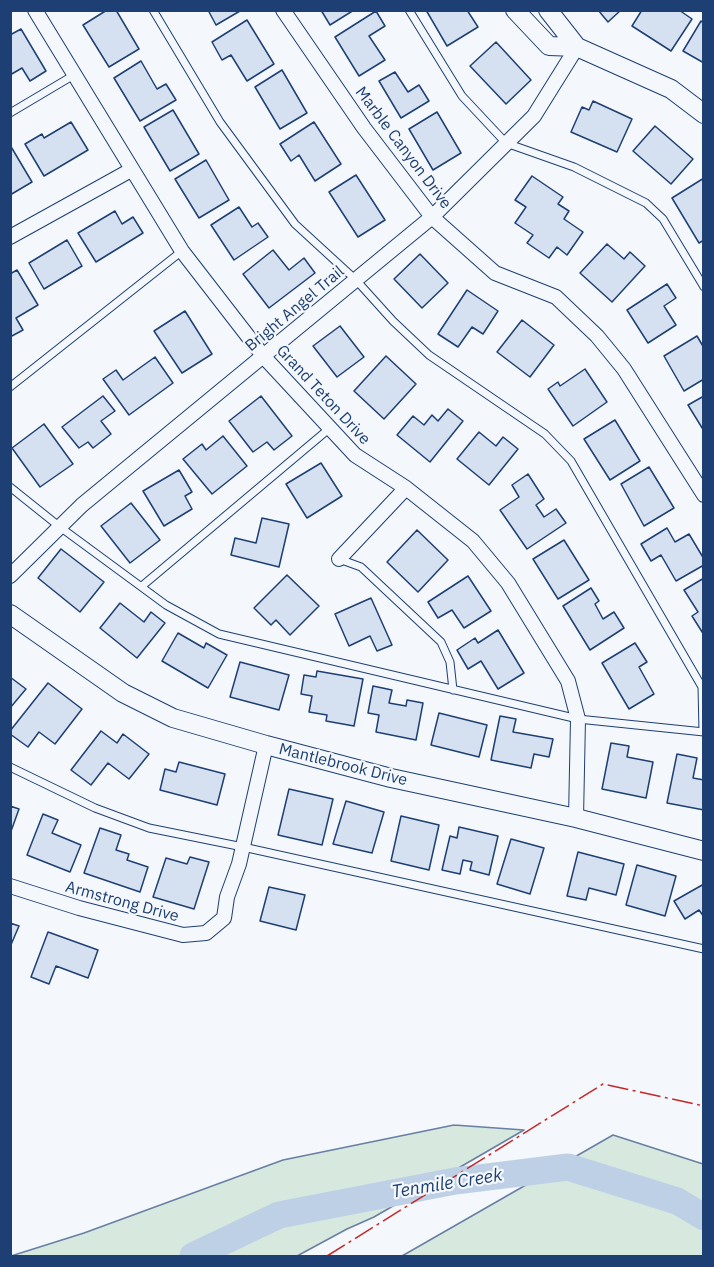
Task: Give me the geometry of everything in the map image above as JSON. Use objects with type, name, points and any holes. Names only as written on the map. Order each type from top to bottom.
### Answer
[{"type":"street","name":"Grand Teton Drive","points":[[35,10],[182,251],[264,357],[355,455],[406,488],[473,541],[508,583],[568,681],[578,719],[576,818]]},
{"type":"street","name":"Marble Canyon Drive","points":[[283,10],[364,128],[432,217],[495,273],[556,297],[597,336],[624,369],[704,495]]},
{"type":"street","points":[[515,10],[549,46],[577,46],[671,89],[703,113]]},
{"type":"street","points":[[548,10],[577,46]]},
{"type":"street","name":"Bright Angel Trail","points":[[10,576],[82,505],[432,217],[534,116],[577,46]]},
{"type":"street","points":[[10,237],[131,170]]},
{"type":"street","points":[[339,559],[406,488]]},
{"type":"street","name":"Mantlebrook Drive","points":[[10,614],[123,693],[173,718],[391,777],[576,818],[704,851]]},
{"type":"street","name":"Armstrong Drive","points":[[10,886],[79,908],[183,935],[206,933],[224,918],[227,897],[243,847],[266,745]]},
{"type":"lane","points":[[10,487],[166,605],[219,633],[578,719],[703,732],[702,687],[571,461],[545,434],[429,355],[393,321],[356,280],[295,224],[219,122],[153,10]]},
{"type":"lane","points":[[409,10],[462,96],[506,143],[574,167],[646,203],[663,219],[704,287]]},
{"type":"lane","points":[[10,113],[74,75]]},
{"type":"lane","points":[[10,387],[182,251]]},
{"type":"lane","points":[[142,586],[330,428]]},
{"type":"lane","points":[[339,559],[361,567],[441,642],[450,662],[453,690]]},
{"type":"lane","points":[[10,767],[95,807],[149,828],[704,949]]},
{"type":"shaded area","points":[[454,1125],[524,1130],[374,1217],[297,1256],[11,1256],[84,1233],[283,1160]]},
{"type":"shaded area","points":[[613,1135],[703,1164],[703,1256],[402,1256]]},
{"type":"building","points":[[107,10],[116,10],[139,49],[109,67],[83,25]]},
{"type":"building","points":[[208,10],[240,10],[240,11],[216,25]]},
{"type":"building","points":[[321,10],[354,10],[330,25]]},
{"type":"building","points":[[426,10],[467,10],[478,27],[447,46]]},
{"type":"building","points":[[598,10],[621,10],[608,22]]},
{"type":"building","points":[[642,10],[679,10],[692,19],[671,51],[632,26]]},
{"type":"building","points":[[376,11],[385,26],[369,36],[385,60],[359,76],[335,37]]},
{"type":"building","points":[[247,20],[274,64],[247,81],[231,55],[222,60],[212,42]]},
{"type":"building","points":[[701,21],[704,23],[704,63],[683,51]]},
{"type":"building","points":[[21,29],[46,71],[30,81],[22,68],[10,75],[10,35]]},
{"type":"building","points":[[496,42],[531,80],[506,104],[470,66]]},
{"type":"building","points":[[141,61],[157,89],[166,84],[176,100],[140,121],[114,78]]},
{"type":"building","points":[[282,70],[307,113],[280,129],[255,87]]},
{"type":"building","points":[[395,72],[408,92],[419,85],[429,101],[401,118],[379,81]]},
{"type":"building","points":[[593,101],[632,119],[617,152],[571,132],[582,107],[589,110]]},
{"type":"building","points":[[173,110],[199,154],[170,171],[144,127]]},
{"type":"building","points":[[437,112],[461,153],[433,170],[409,129]]},
{"type":"building","points":[[71,122],[88,150],[44,176],[25,144],[42,134],[44,138]]},
{"type":"building","points":[[314,122],[341,164],[315,181],[299,155],[291,161],[280,144]]},
{"type":"building","points":[[655,126],[693,159],[671,184],[633,151]]},
{"type":"building","points":[[10,145],[32,182],[10,195]]},
{"type":"building","points":[[206,160],[229,200],[199,218],[175,179]]},
{"type":"building","points":[[356,175],[385,220],[358,237],[329,192]]},
{"type":"building","points":[[532,176],[563,197],[558,204],[569,211],[564,219],[583,232],[567,255],[557,247],[549,258],[527,243],[533,235],[515,223],[526,207],[515,200]]},
{"type":"building","points":[[704,178],[704,240],[699,243],[672,198]]},
{"type":"building","points":[[239,207],[252,227],[258,223],[268,237],[234,260],[211,225]]},
{"type":"building","points":[[115,211],[122,224],[133,217],[143,233],[96,262],[78,233]]},
{"type":"building","points":[[67,240],[82,266],[44,289],[29,263]]},
{"type":"building","points":[[607,244],[624,259],[630,252],[645,266],[612,302],[580,273]]},
{"type":"building","points":[[273,250],[289,270],[304,258],[315,273],[269,308],[243,274]]},
{"type":"building","points":[[420,254],[448,283],[422,308],[394,279]]},
{"type":"building","points":[[17,270],[38,305],[16,318],[23,330],[10,337],[10,274]]},
{"type":"building","points":[[667,284],[676,298],[664,306],[676,325],[648,343],[627,310]]},
{"type":"building","points":[[467,290],[498,311],[483,334],[472,327],[458,347],[438,334]]},
{"type":"building","points":[[185,311],[212,354],[182,373],[154,331]]},
{"type":"building","points":[[522,320],[554,345],[530,377],[497,352]]},
{"type":"building","points":[[340,326],[364,357],[337,377],[313,346]]},
{"type":"building","points":[[697,336],[704,348],[704,379],[684,391],[664,356]]},
{"type":"building","points":[[386,356],[416,384],[384,419],[354,391]]},
{"type":"building","points":[[155,357],[173,383],[129,415],[103,379],[116,370],[123,380]]},
{"type":"building","points":[[585,369],[607,402],[573,426],[548,389],[558,382],[560,386]]},
{"type":"building","points":[[103,396],[115,411],[101,421],[111,434],[93,448],[88,442],[79,448],[62,427]]},
{"type":"building","points":[[261,396],[292,436],[274,450],[267,442],[253,452],[229,421]]},
{"type":"building","points":[[704,396],[704,431],[688,405]]},
{"type":"building","points":[[448,409],[463,421],[430,462],[397,435],[413,416],[424,425],[432,415],[438,421]]},
{"type":"building","points":[[615,420],[640,461],[610,480],[584,439]]},
{"type":"building","points":[[44,424],[73,464],[40,487],[12,448]]},
{"type":"building","points":[[479,432],[496,446],[503,437],[518,449],[489,485],[457,459]]},
{"type":"building","points":[[223,436],[247,466],[212,494],[183,459],[202,444],[206,450]]},
{"type":"building","points":[[321,463],[342,496],[307,518],[286,484]]},
{"type":"building","points":[[649,467],[674,508],[644,526],[621,484]]},
{"type":"building","points":[[179,470],[192,492],[185,496],[192,509],[164,526],[143,491]]},
{"type":"building","points":[[528,474],[544,499],[536,505],[544,517],[556,509],[566,523],[527,549],[500,510],[519,497],[512,485]]},
{"type":"building","points":[[131,503],[160,540],[130,563],[101,526]]},
{"type":"building","points":[[262,518],[289,524],[279,567],[231,555],[235,538],[256,543]]},
{"type":"building","points":[[667,528],[675,542],[689,534],[704,559],[704,565],[676,581],[661,555],[651,561],[641,544]]},
{"type":"building","points":[[417,530],[448,560],[418,592],[387,562]]},
{"type":"building","points":[[564,540],[589,580],[558,599],[533,559]]},
{"type":"building","points":[[61,549],[104,582],[80,612],[38,578]]},
{"type":"building","points":[[287,575],[319,606],[290,635],[276,620],[271,625],[254,608]]},
{"type":"building","points":[[468,576],[491,611],[464,628],[452,610],[438,618],[428,602]]},
{"type":"building","points":[[704,578],[704,635],[692,616],[698,612],[684,590]]},
{"type":"building","points":[[591,588],[599,601],[595,604],[603,619],[614,612],[624,628],[590,650],[563,606]]},
{"type":"building","points":[[371,598],[392,645],[377,651],[370,636],[349,646],[335,614]]},
{"type":"building","points":[[120,603],[144,622],[151,612],[165,623],[137,658],[100,628]]},
{"type":"building","points":[[498,630],[524,673],[498,689],[481,661],[468,669],[457,650],[475,638],[478,643]]},
{"type":"building","points":[[178,633],[204,648],[206,643],[227,655],[208,688],[162,661]]},
{"type":"building","points":[[635,643],[647,662],[639,667],[654,694],[629,709],[602,663]]},
{"type":"building","points":[[240,662],[289,675],[279,710],[230,697]]},
{"type":"building","points":[[317,671],[363,679],[354,726],[326,721],[327,715],[309,712],[312,696],[301,694],[304,675],[316,677]]},
{"type":"building","points":[[10,677],[26,689],[10,708]]},
{"type":"building","points":[[48,683],[82,709],[55,744],[39,732],[28,747],[10,734],[10,731]]},
{"type":"building","points":[[373,686],[392,690],[389,703],[406,706],[407,700],[423,703],[416,740],[376,732],[379,715],[368,713]]},
{"type":"building","points":[[439,713],[487,725],[479,757],[431,745]]},
{"type":"building","points":[[500,716],[516,719],[513,732],[553,739],[549,757],[534,754],[531,768],[491,760]]},
{"type":"building","points":[[101,731],[117,743],[123,734],[149,754],[129,779],[108,763],[91,785],[71,770]]},
{"type":"building","points":[[611,743],[629,746],[627,757],[653,762],[646,798],[602,789]]},
{"type":"building","points":[[677,754],[697,758],[693,778],[704,780],[704,810],[667,803]]},
{"type":"building","points":[[179,762],[225,774],[217,805],[160,790],[165,769],[176,772]]},
{"type":"building","points":[[289,789],[333,799],[322,845],[278,835]]},
{"type":"building","points":[[346,801],[384,812],[372,853],[333,844]]},
{"type":"building","points":[[10,806],[19,809],[10,834]]},
{"type":"building","points":[[43,814],[58,820],[52,833],[81,845],[70,872],[27,855]]},
{"type":"building","points":[[401,816],[439,825],[429,870],[391,861]]},
{"type":"building","points":[[459,827],[498,836],[489,875],[470,870],[472,862],[463,860],[460,874],[442,870],[450,836],[457,838]]},
{"type":"building","points":[[100,828],[121,835],[116,850],[129,854],[127,860],[148,867],[140,892],[84,873]]},
{"type":"building","points":[[511,839],[544,848],[530,894],[497,884]]},
{"type":"building","points":[[578,852],[624,864],[616,895],[589,888],[586,900],[567,896]]},
{"type":"building","points":[[190,857],[209,862],[194,909],[153,897],[166,858],[187,864]]},
{"type":"building","points":[[637,865],[676,876],[665,916],[626,905]]},
{"type":"building","points":[[704,884],[704,917],[699,910],[685,919],[674,901]]},
{"type":"building","points":[[269,887],[305,895],[296,930],[260,921]]},
{"type":"building","points":[[10,923],[19,926],[10,947]]},
{"type":"building","points":[[48,932],[98,950],[88,978],[56,966],[49,984],[31,977]]},
{"type":"waterway","name":"Tenmile Creek","points":[[193,1256],[279,1215],[455,1181],[568,1167],[677,1201],[704,1217]]},
{"type":"power","points":[[327,1256],[603,1084],[704,1106]]}]
